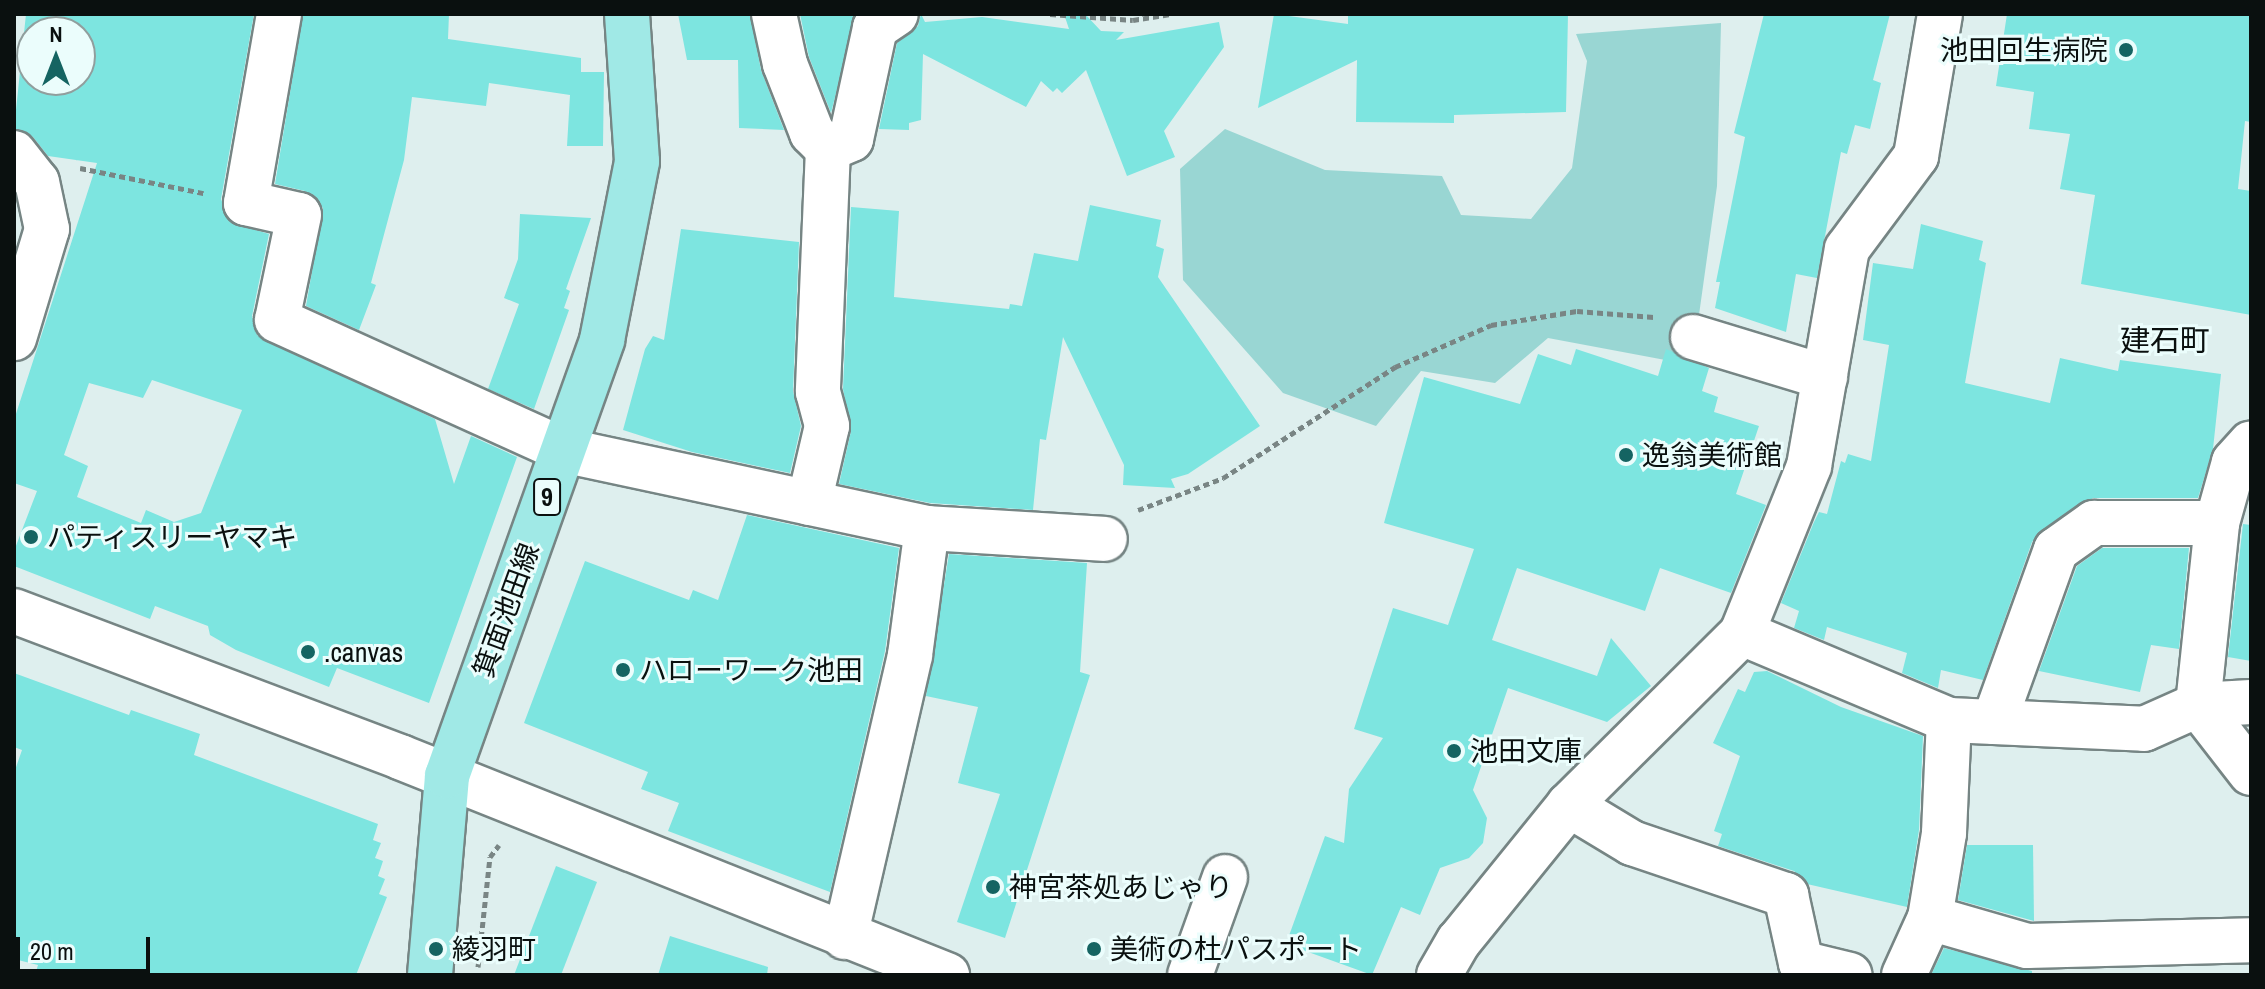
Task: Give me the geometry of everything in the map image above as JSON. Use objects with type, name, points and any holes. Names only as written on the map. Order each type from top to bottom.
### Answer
[{"type":"main road","name":"箕面池田線","points":[[430,975],[447,776],[602,340],[637,161],[627,14]]},
{"type":"street","points":[[279,14],[246,203],[299,215],[277,320],[563,450],[927,528],[1105,539]]},
{"type":"street","points":[[774,14],[785,64],[812,133],[828,149],[818,392],[827,426],[809,503]]},
{"type":"street","points":[[828,149],[851,139],[875,28],[896,14]]},
{"type":"street","points":[[1439,975],[1459,941],[1569,805],[1742,633],[1809,466],[1847,249],[1916,156],[1940,14]]},
{"type":"street","points":[[14,338],[47,229],[26,167]]},
{"type":"street","points":[[1693,337],[1825,377]]},
{"type":"street","points":[[2251,443],[2234,462],[2217,523],[2198,705],[2251,773]]},
{"type":"street","points":[[1994,722],[2056,550],[2094,523],[2217,523]]},
{"type":"street","points":[[845,937],[910,655],[927,528]]},
{"type":"street","points":[[14,611],[447,776],[845,937],[947,975]]},
{"type":"street","points":[[1742,633],[1949,720],[2144,729],[2198,705],[2251,702]]},
{"type":"street","points":[[1904,975],[1930,918],[1944,833],[1949,720]]},
{"type":"street","points":[[1569,805],[1632,843],[1786,895],[1801,963],[1850,975]]},
{"type":"street","points":[[1190,975],[1225,877]]},
{"type":"street","points":[[1930,918],[2027,946],[2251,940]]},
{"type":"path","points":[[1050,14],[1133,20],[1171,14]]},
{"type":"path","points":[[26,167],[87,166],[246,203]]},
{"type":"path","points":[[1105,539],[1123,516],[1223,478],[1395,367],[1491,325],[1577,311],[1649,314],[1693,337]]},
{"type":"path","points":[[476,975],[484,946],[490,857],[510,832]]},
{"type":"shaded area","points":[[1721,23],[1717,186],[1692,365],[1548,338],[1495,383],[1421,371],[1376,426],[1283,393],[1183,280],[1180,169],[1225,129],[1325,170],[1442,176],[1461,215],[1531,219],[1572,168],[1587,61],[1576,34]]},
{"type":"building","points":[[26,14],[254,14],[221,199],[230,222],[269,234],[252,316],[257,335],[435,419],[454,484],[471,436],[517,457],[429,703],[337,668],[329,687],[236,650],[210,635],[208,626],[155,606],[150,619],[14,566],[14,551],[37,491],[14,483],[14,420],[97,163],[48,156],[33,137],[14,129],[17,96],[96,96],[96,16]],"holes":[[[152,380],[242,410],[201,513],[174,522],[146,510],[141,523],[77,497],[88,466],[64,455],[89,383],[143,398]]]},
{"type":"building","points":[[303,14],[449,14],[448,39],[581,58],[581,72],[604,72],[603,146],[567,146],[570,95],[489,83],[486,106],[412,97],[404,160],[371,283],[376,285],[359,330],[306,306],[323,208],[305,191],[275,184]]},
{"type":"building","points":[[678,14],[750,14],[761,70],[784,130],[739,128],[738,60],[687,60]]},
{"type":"building","points":[[800,14],[856,14],[831,113],[809,57]]},
{"type":"building","points":[[921,14],[925,22],[982,17],[1069,29],[1064,14],[1085,14],[1101,31],[1124,32],[1116,40],[1219,22],[1224,47],[1164,131],[1175,157],[1127,176],[1086,70],[1062,93],[1057,88],[1053,92],[1041,81],[1026,107],[923,54],[921,120],[909,123],[909,130],[879,129],[897,43],[918,26]]},
{"type":"building","points":[[1274,14],[1348,24],[1348,14],[1568,14],[1566,112],[1454,115],[1454,123],[1356,122],[1357,60],[1258,108]]},
{"type":"building","points":[[1764,14],[1890,14],[1873,80],[1881,83],[1870,129],[1855,125],[1847,154],[1841,152],[1817,278],[1796,274],[1786,332],[1715,308],[1720,282],[1716,282],[1745,137],[1734,133]]},
{"type":"building","points":[[2007,14],[2251,14],[2251,122],[2245,121],[2238,189],[2251,191],[2251,315],[2081,284],[2095,195],[2060,189],[2070,134],[2029,129],[2034,92],[1996,86]]},
{"type":"building","points":[[1090,205],[1161,220],[1156,246],[1164,249],[1158,277],[1260,426],[1188,474],[1171,479],[1175,488],[1123,485],[1124,465],[1063,337],[1046,440],[1040,439],[1033,510],[930,503],[839,484],[851,431],[843,389],[851,207],[899,211],[894,297],[1009,309],[1010,304],[1022,306],[1034,253],[1078,261]]},
{"type":"building","points":[[520,214],[591,218],[566,289],[570,291],[564,308],[569,310],[534,409],[488,389],[519,304],[504,298],[518,259]]},
{"type":"building","points":[[1921,224],[1983,241],[1979,260],[1986,263],[1965,383],[2050,403],[2060,358],[2118,371],[2120,360],[2221,374],[2213,449],[2198,498],[2093,498],[2042,530],[2032,542],[1983,680],[1941,670],[1938,688],[1902,673],[1907,653],[1827,627],[1824,640],[1794,628],[1799,611],[1781,603],[1819,512],[1827,514],[1841,461],[1845,463],[1848,454],[1871,461],[1889,345],[1863,340],[1873,263],[1913,269]]},
{"type":"building","points":[[681,229],[799,242],[793,391],[801,426],[790,473],[692,452],[623,430],[645,349],[653,336],[664,340]]},
{"type":"building","points":[[1576,349],[1658,376],[1666,349],[1709,368],[1702,391],[1718,397],[1714,412],[1759,426],[1736,494],[1766,505],[1731,593],[1660,568],[1645,611],[1517,568],[1492,640],[1597,676],[1611,638],[1651,686],[1607,722],[1508,688],[1473,790],[1487,818],[1483,843],[1469,858],[1440,868],[1420,915],[1401,907],[1372,975],[1286,944],[1325,836],[1344,843],[1349,789],[1383,738],[1354,729],[1393,608],[1448,625],[1474,549],[1384,523],[1424,377],[1520,404],[1538,354],[1571,365]]},
{"type":"building","points":[[747,515],[899,548],[885,651],[830,892],[668,831],[679,803],[641,789],[648,772],[524,723],[585,561],[689,600],[693,590],[718,600]]},
{"type":"building","points":[[2243,524],[2251,525],[2251,661],[2228,657]]},
{"type":"building","points":[[2102,548],[2189,548],[2179,649],[2151,645],[2140,692],[2039,671],[2077,566]]},
{"type":"building","points":[[949,554],[1087,563],[1080,672],[1090,675],[1005,938],[957,922],[1000,794],[958,783],[978,707],[926,696]]},
{"type":"building","points":[[1767,671],[1841,707],[1923,736],[1919,830],[1907,907],[1807,884],[1794,871],[1718,846],[1722,834],[1714,831],[1740,756],[1713,743],[1738,689],[1745,692],[1754,672]]},
{"type":"building","points":[[14,673],[129,715],[131,710],[200,734],[194,755],[378,824],[373,840],[381,843],[375,858],[383,861],[378,876],[385,879],[379,894],[387,897],[356,975],[35,975],[38,965],[14,959],[14,773],[22,750],[14,747]]},
{"type":"building","points":[[1967,845],[2033,845],[2034,921],[1958,900]]},
{"type":"building","points":[[556,866],[597,882],[561,975],[514,975]]},
{"type":"building","points":[[670,936],[768,967],[767,975],[658,975]]},
{"type":"building","points":[[1944,948],[2032,971],[2032,975],[1931,975]]},
{"type":"place","name":"池田回生病院","points":[[2126,50]]},
{"type":"place","name":"逸翁美術館","points":[[1626,455]]},
{"type":"place","name":"パティスリーヤマキ","points":[[31,537]]},
{"type":"place","name":".canvas","points":[[308,652]]},
{"type":"place","name":"ハローワーク池田","points":[[623,670]]},
{"type":"place","name":"池田文庫","points":[[1454,751]]},
{"type":"place","name":"神宮茶処あじゃり","points":[[993,887]]},
{"type":"place","name":"綾羽町","points":[[436,949]]},
{"type":"place","name":"美術の杜パスポート","points":[[1094,949]]},
{"type":"district","name":"建石町","points":[[2165,340]]}]
